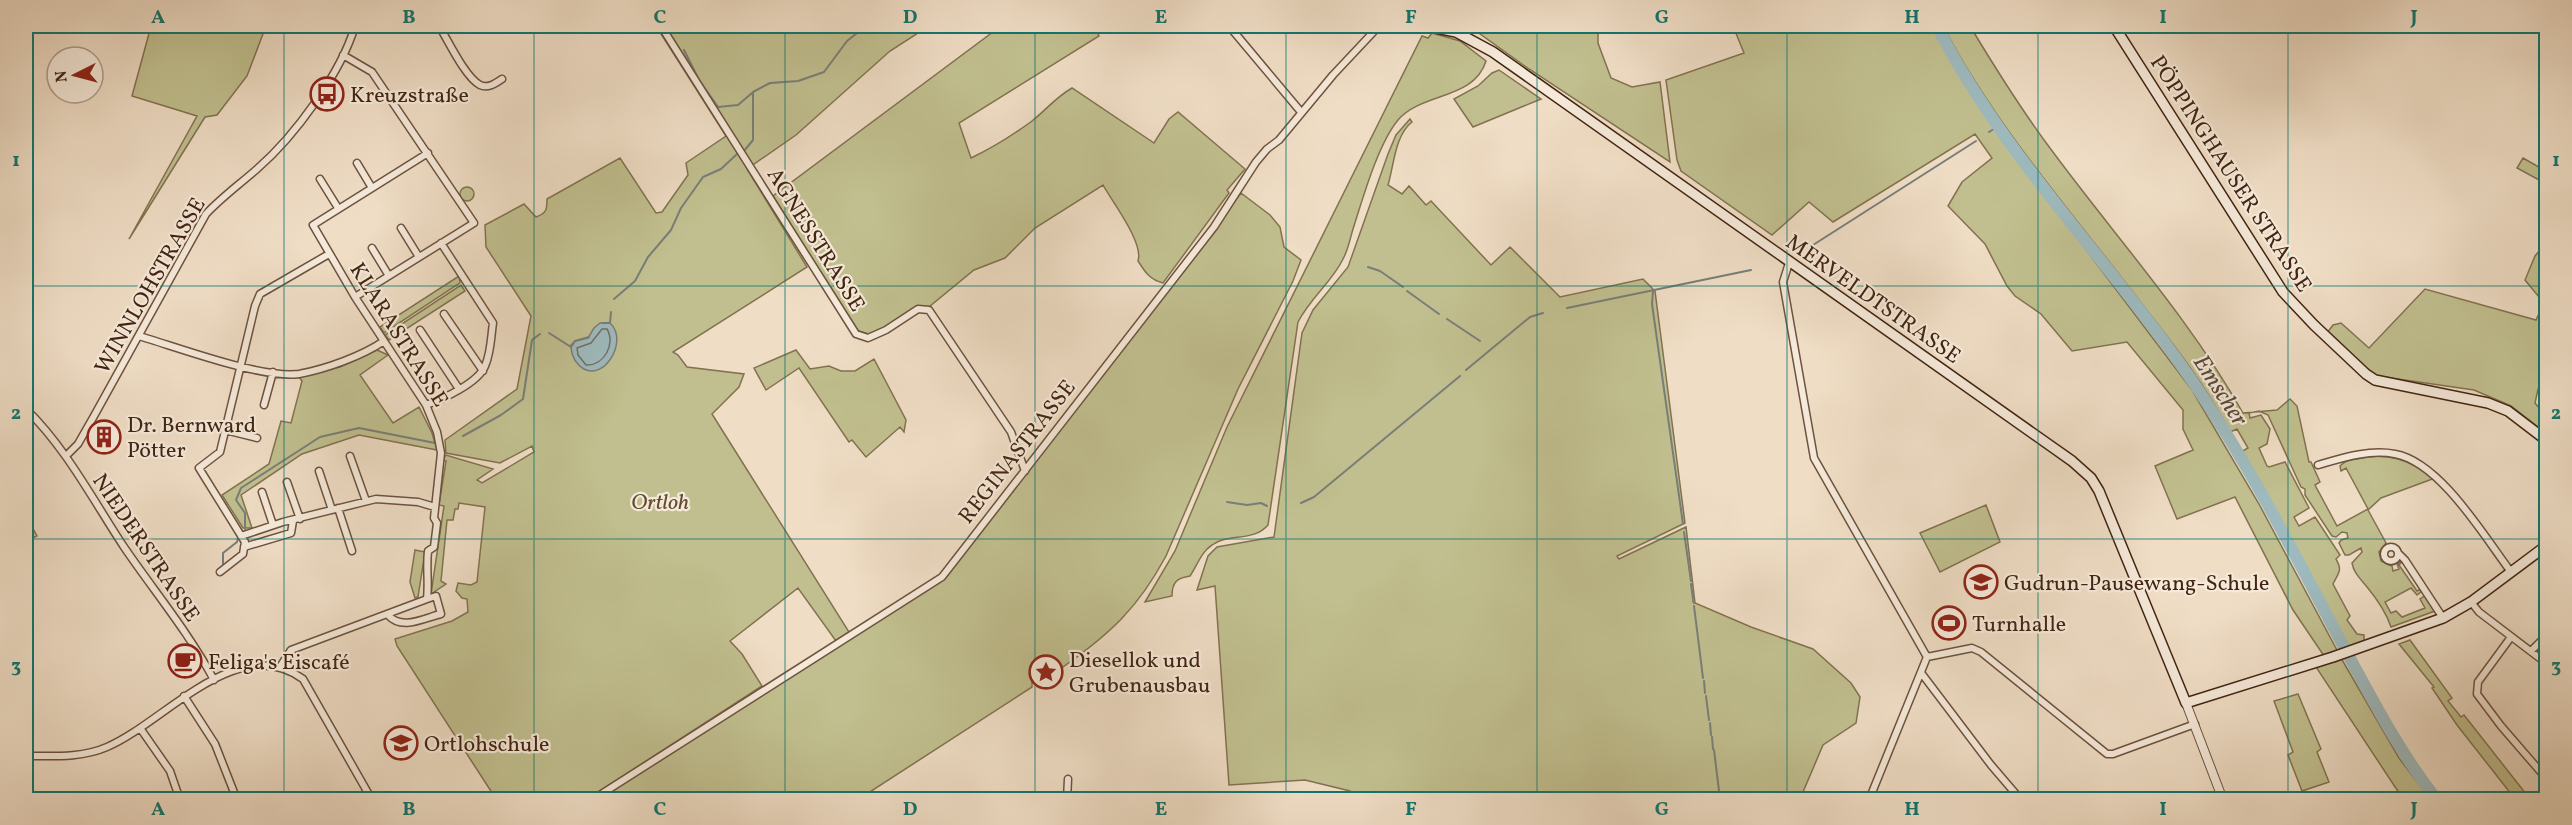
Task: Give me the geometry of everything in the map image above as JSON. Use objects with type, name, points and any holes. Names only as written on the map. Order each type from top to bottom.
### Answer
[{"type":"main road","name":"MERVELDTSTRASSE","points":[[1426,26],[1456,32],[1492,52],[2064,455],[2091,478],[2114,524],[2186,703]]},
{"type":"main road","name":"PÖPPINGHAUSER STRASSE","points":[[2114,26],[2283,292],[2314,326],[2366,375],[2375,380],[2488,403],[2508,411],[2547,440]]},
{"type":"main road","points":[[2186,703],[2358,649],[2444,618],[2471,602],[2547,546]]},
{"type":"street","name":"WINNLOHSTRASSE","points":[[66,456],[80,440],[206,214],[221,198],[259,168],[293,132],[343,56],[355,26]]},
{"type":"street","points":[[439,26],[466,71],[480,85],[491,86],[502,79]]},
{"type":"street","name":"AGNESSTRASSE","points":[[661,26],[856,334],[868,338],[886,330],[918,309],[929,310],[1011,432],[1025,471]]},
{"type":"street","points":[[1229,26],[1301,112]]},
{"type":"street","name":"REGINASTRASSE","points":[[592,800],[942,577],[1214,227],[1256,162],[1279,140],[1301,112],[1379,26]]},
{"type":"street","points":[[343,56],[372,72],[474,223],[355,297]]},
{"type":"street","name":"KLARASTRASSE","points":[[427,599],[430,575],[426,569],[428,551],[434,547],[437,523],[434,518],[441,453],[437,432],[426,405],[355,297],[313,225],[428,153]]},
{"type":"street","points":[[357,163],[372,188]]},
{"type":"street","points":[[320,179],[338,208]]},
{"type":"street","points":[[401,228],[420,257]]},
{"type":"street","points":[[426,405],[446,398],[483,371],[493,323],[441,243]]},
{"type":"street","points":[[372,248],[389,276]]},
{"type":"street","points":[[220,572],[243,554],[245,542],[200,468],[220,452],[255,306],[260,294],[329,254]]},
{"type":"street","points":[[1789,263],[1783,282],[1814,458],[1927,657],[1869,800]]},
{"type":"street","points":[[444,314],[483,371]]},
{"type":"street","points":[[420,330],[459,389]]},
{"type":"street","points":[[139,336],[241,366],[298,374],[366,353],[384,341]]},
{"type":"street","points":[[264,405],[273,372]]},
{"type":"street","name":"NIEDERSTRASSE","points":[[26,409],[44,427],[66,456],[93,501],[173,615],[214,680]]},
{"type":"street","points":[[225,430],[257,438]]},
{"type":"street","points":[[2318,465],[2374,453],[2394,454],[2416,460],[2438,477],[2511,572]]},
{"type":"street","points":[[350,456],[366,501]]},
{"type":"street","points":[[319,471],[352,551]]},
{"type":"street","points":[[244,547],[291,533],[296,520],[287,482]]},
{"type":"street","points":[[262,492],[273,525]]},
{"type":"street","points":[[241,536],[273,525],[376,499],[418,502],[435,507]]},
{"type":"street","points":[[2398,553],[2444,618]]},
{"type":"street","points":[[280,667],[291,650],[436,596],[441,614],[402,624],[388,615]]},
{"type":"street","points":[[2471,602],[2479,612],[2547,663]]},
{"type":"street","points":[[2531,651],[2547,636]]},
{"type":"street","points":[[2511,637],[2478,682],[2477,694],[2500,726],[2547,778]]},
{"type":"street","points":[[1927,657],[1972,648],[1981,652],[2107,754],[2113,754],[2195,724]]},
{"type":"street","points":[[26,756],[94,752],[109,747],[184,696],[214,680],[259,664],[292,671],[303,679],[372,800]]},
{"type":"street","points":[[1922,674],[1991,765],[2021,800]]},
{"type":"street","points":[[184,696],[215,744],[237,800]]},
{"type":"street","points":[[2186,703],[2223,800]]},
{"type":"street","points":[[140,728],[170,771],[180,800]]},
{"type":"street","points":[[1067,800],[1068,779]]},
{"type":"green space","points":[[151,26],[266,26],[247,76],[217,115],[205,117],[129,239],[197,116],[132,96]]},
{"type":"green space","name":"Ortloh","points":[[656,26],[929,26],[890,51],[796,135],[747,169],[807,267],[673,352],[687,367],[744,374],[739,387],[712,414],[849,632],[836,641],[798,588],[730,641],[742,654],[762,686],[586,800],[496,799],[397,646],[395,639],[452,621],[468,612],[467,599],[462,598],[456,591],[458,583],[471,585],[477,582],[485,507],[459,503],[453,520],[447,520],[441,581],[446,584],[431,594],[444,506],[439,505],[446,461],[442,460],[446,455],[493,469],[477,480],[482,483],[534,452],[532,446],[500,463],[446,453],[445,440],[517,389],[531,316],[486,247],[485,225],[524,204],[536,217],[546,210],[547,199],[620,158],[656,213],[662,212],[688,175],[686,163],[726,136]]},
{"type":"green space","points":[[1001,26],[1094,26],[1099,36],[959,123],[971,158],[995,146],[1025,126],[1072,88],[1154,143],[1169,119],[1178,112],[1245,169],[1227,190],[1229,193],[1163,283],[1151,278],[1138,261],[1139,253],[1132,234],[1103,185],[1035,228],[1005,258],[974,270],[924,311],[919,306],[898,326],[884,334],[867,334],[857,330],[773,196]]},
{"type":"green space","points":[[1469,26],[1598,26],[1598,43],[1611,78],[1632,87],[1660,82],[1670,162],[1529,69]]},
{"type":"green space","points":[[1733,26],[1932,26],[1966,85],[1997,132],[2192,390],[2259,504],[2338,652],[2324,656],[2293,610],[2235,497],[2177,519],[2155,466],[2193,450],[2183,429],[2183,410],[2127,342],[2072,351],[2041,314],[2015,296],[2007,286],[1985,244],[1948,206],[1962,182],[1992,158],[1975,134],[1833,222],[1809,202],[1772,235],[1681,171],[1677,160],[1666,80],[1744,53]]},
{"type":"green space","points":[[1943,26],[1970,26],[2037,130],[2174,309],[2243,413],[2254,412],[2249,413],[2250,418],[2261,415],[2270,429],[2267,444],[2259,448],[2267,466],[2285,462],[2309,508],[2294,517],[2299,526],[2315,517],[2340,555],[2336,559],[2339,572],[2333,584],[2350,616],[2347,620],[2357,634],[2364,635],[2364,642],[2348,648],[2241,452],[2248,448],[2237,429],[2230,432],[2211,398],[2178,350],[2011,135]]},
{"type":"green space","points":[[1432,33],[1460,41],[1486,61],[1480,74],[1471,83],[1420,104],[1398,120],[1384,143],[1366,187],[1345,256],[1298,322],[1268,525],[1256,534],[1218,541],[1202,555],[1190,576],[1176,582],[1172,596],[1145,602],[1175,551],[1227,427],[1422,36],[1428,38]]},
{"type":"green space","points":[[1499,70],[1541,99],[1473,127],[1454,99],[1478,86],[1492,73]]},
{"type":"green space","points":[[1410,119],[1412,122],[1402,135],[1396,151],[1388,185],[1402,194],[1409,186],[1426,205],[1431,201],[1491,265],[1510,247],[1560,297],[1643,279],[1655,291],[1685,523],[1617,556],[1619,559],[1686,527],[1695,603],[1751,627],[1813,649],[1851,683],[1860,697],[1856,723],[1823,745],[1800,799],[1355,800],[1350,791],[1305,780],[1229,785],[1215,586],[1197,590],[1208,556],[1217,547],[1274,537],[1302,333],[1313,310],[1348,267],[1388,154],[1396,135]]},
{"type":"green space","points":[[2523,158],[2544,170],[2539,180],[2517,168]]},
{"type":"green space","points":[[467,187],[472,189],[474,194],[472,199],[467,201],[462,199],[460,194],[462,189]]},
{"type":"green space","points":[[1241,193],[1270,215],[1280,227],[1284,247],[1301,260],[1293,281],[1238,389],[1166,556],[1134,605],[1109,631],[1063,667],[1054,664],[1032,678],[1032,687],[859,799],[594,800],[943,578]]},
{"type":"green space","points":[[2546,243],[2546,385],[2538,389],[2535,403],[2546,416],[2546,433],[2511,406],[2474,390],[2369,373],[2327,333],[2333,325],[2341,323],[2369,348],[2425,289],[2536,320],[2544,303],[2525,280],[2535,256]]},
{"type":"green space","points":[[459,276],[460,283],[384,333],[380,327]]},
{"type":"green space","points":[[461,285],[465,291],[389,340],[385,335]]},
{"type":"green space","points":[[377,350],[388,355],[360,375],[393,423],[419,407],[432,433],[437,450],[359,435],[302,454],[241,495],[252,528],[243,528],[222,495],[269,464],[281,421],[291,423],[302,381],[298,376],[340,367]]},
{"type":"green space","points":[[796,350],[810,369],[829,366],[841,371],[855,371],[874,359],[906,420],[904,432],[900,427],[866,457],[852,440],[849,442],[799,368],[766,390],[754,368]]},
{"type":"green space","points":[[2290,399],[2297,406],[2309,462],[2320,482],[2315,485],[2337,526],[2368,509],[2346,468],[2341,471],[2340,466],[2346,461],[2368,457],[2389,457],[2408,462],[2435,478],[2381,498],[2368,510],[2386,543],[2379,552],[2381,561],[2392,566],[2393,571],[2399,569],[2397,564],[2402,562],[2399,565],[2417,591],[2421,589],[2422,591],[2417,595],[2411,588],[2385,602],[2391,613],[2396,611],[2402,617],[2425,608],[2420,599],[2426,595],[2435,611],[2391,627],[2381,606],[2353,567],[2352,563],[2362,552],[2361,548],[2345,555],[2339,543],[2348,538],[2347,533],[2342,532],[2336,537],[2332,536],[2305,495],[2305,489],[2301,487],[2268,415],[2260,411],[2277,410]]},
{"type":"green space","points":[[1986,505],[2000,542],[1940,572],[1920,533]]},
{"type":"green space","points":[[26,516],[37,536],[26,541]]},
{"type":"green space","points":[[415,550],[425,552],[418,597],[415,598],[410,582]]},
{"type":"green space","points":[[2410,640],[2452,698],[2448,701],[2461,717],[2464,715],[2530,799],[2515,799],[2457,725],[2432,688],[2434,687],[2399,644]]},
{"type":"green space","points":[[2341,658],[2399,758],[2430,799],[2403,799],[2316,667]]},
{"type":"green space","points":[[2298,694],[2321,749],[2317,752],[2329,782],[2302,791],[2288,755],[2293,752],[2274,701]]},
{"type":"water","points":[[600,323],[610,323],[616,331],[615,351],[603,367],[594,371],[586,370],[574,359],[571,345],[575,341],[588,338]]},
{"type":"waterway","points":[[744,151],[753,140],[753,92],[770,83],[798,81],[824,72],[847,41],[861,30],[873,26]]},
{"type":"waterway","name":"Emscher","points":[[1937,26],[1967,79],[2000,130],[2186,371],[2219,422],[2268,506],[2366,688],[2411,764],[2437,800]]},
{"type":"waterway","points":[[684,50],[699,80],[718,107],[738,105],[752,93]]},
{"type":"waterway","points":[[1989,132],[1997,127]]},
{"type":"waterway","points":[[1813,245],[1976,141]]},
{"type":"waterway","points":[[614,299],[635,281],[648,257],[671,230],[681,208],[703,177],[721,169],[737,154]]},
{"type":"waterway","points":[[1368,267],[1380,271],[1403,287]]},
{"type":"waterway","points":[[1567,308],[1751,270]]},
{"type":"waterway","points":[[1407,291],[1439,314]]},
{"type":"waterway","points":[[1653,291],[1652,304],[1683,524]]},
{"type":"waterway","points":[[602,323],[610,323],[611,312]]},
{"type":"waterway","points":[[1466,370],[1530,317],[1543,313]]},
{"type":"waterway","points":[[1447,319],[1480,341]]},
{"type":"waterway","points":[[549,333],[571,347],[575,341],[589,337]]},
{"type":"waterway","points":[[463,436],[501,415],[523,399],[532,340],[540,334]]},
{"type":"waterway","points":[[1301,503],[1314,497],[1460,376]]},
{"type":"waterway","points":[[245,529],[245,513],[236,500],[241,488],[320,437],[359,428],[435,443]]},
{"type":"waterway","points":[[1227,502],[1247,505],[1261,503],[1267,506]]},
{"type":"waterway","points":[[1684,532],[1691,581]]},
{"type":"waterway","points":[[223,564],[223,553],[237,542],[238,538]]},
{"type":"waterway","points":[[1691,584],[1693,599]]},
{"type":"waterway","points":[[1694,606],[1703,678]]},
{"type":"waterway","points":[[1704,681],[1705,693]]},
{"type":"waterway","points":[[1706,696],[1709,720]]},
{"type":"waterway","points":[[1710,723],[1711,735]]},
{"type":"waterway","points":[[1712,737],[1713,749]]},
{"type":"waterway","points":[[1714,750],[1720,799]]},
{"type":"place","name":"Kreuzstraße","points":[[327,94]]},
{"type":"place","name":"Dr. Bernward Pötter","points":[[104,437]]},
{"type":"place","name":"Gudrun-Pausewang-Schule","points":[[1981,582]]},
{"type":"place","name":"Turnhalle","points":[[1949,623]]},
{"type":"place","name":"Feliga's Eiscafé","points":[[185,661]]},
{"type":"place","name":"Diesellok und Grubenausbau","points":[[1046,672]]},
{"type":"place","name":"Ortlohschule","points":[[401,743]]}]
